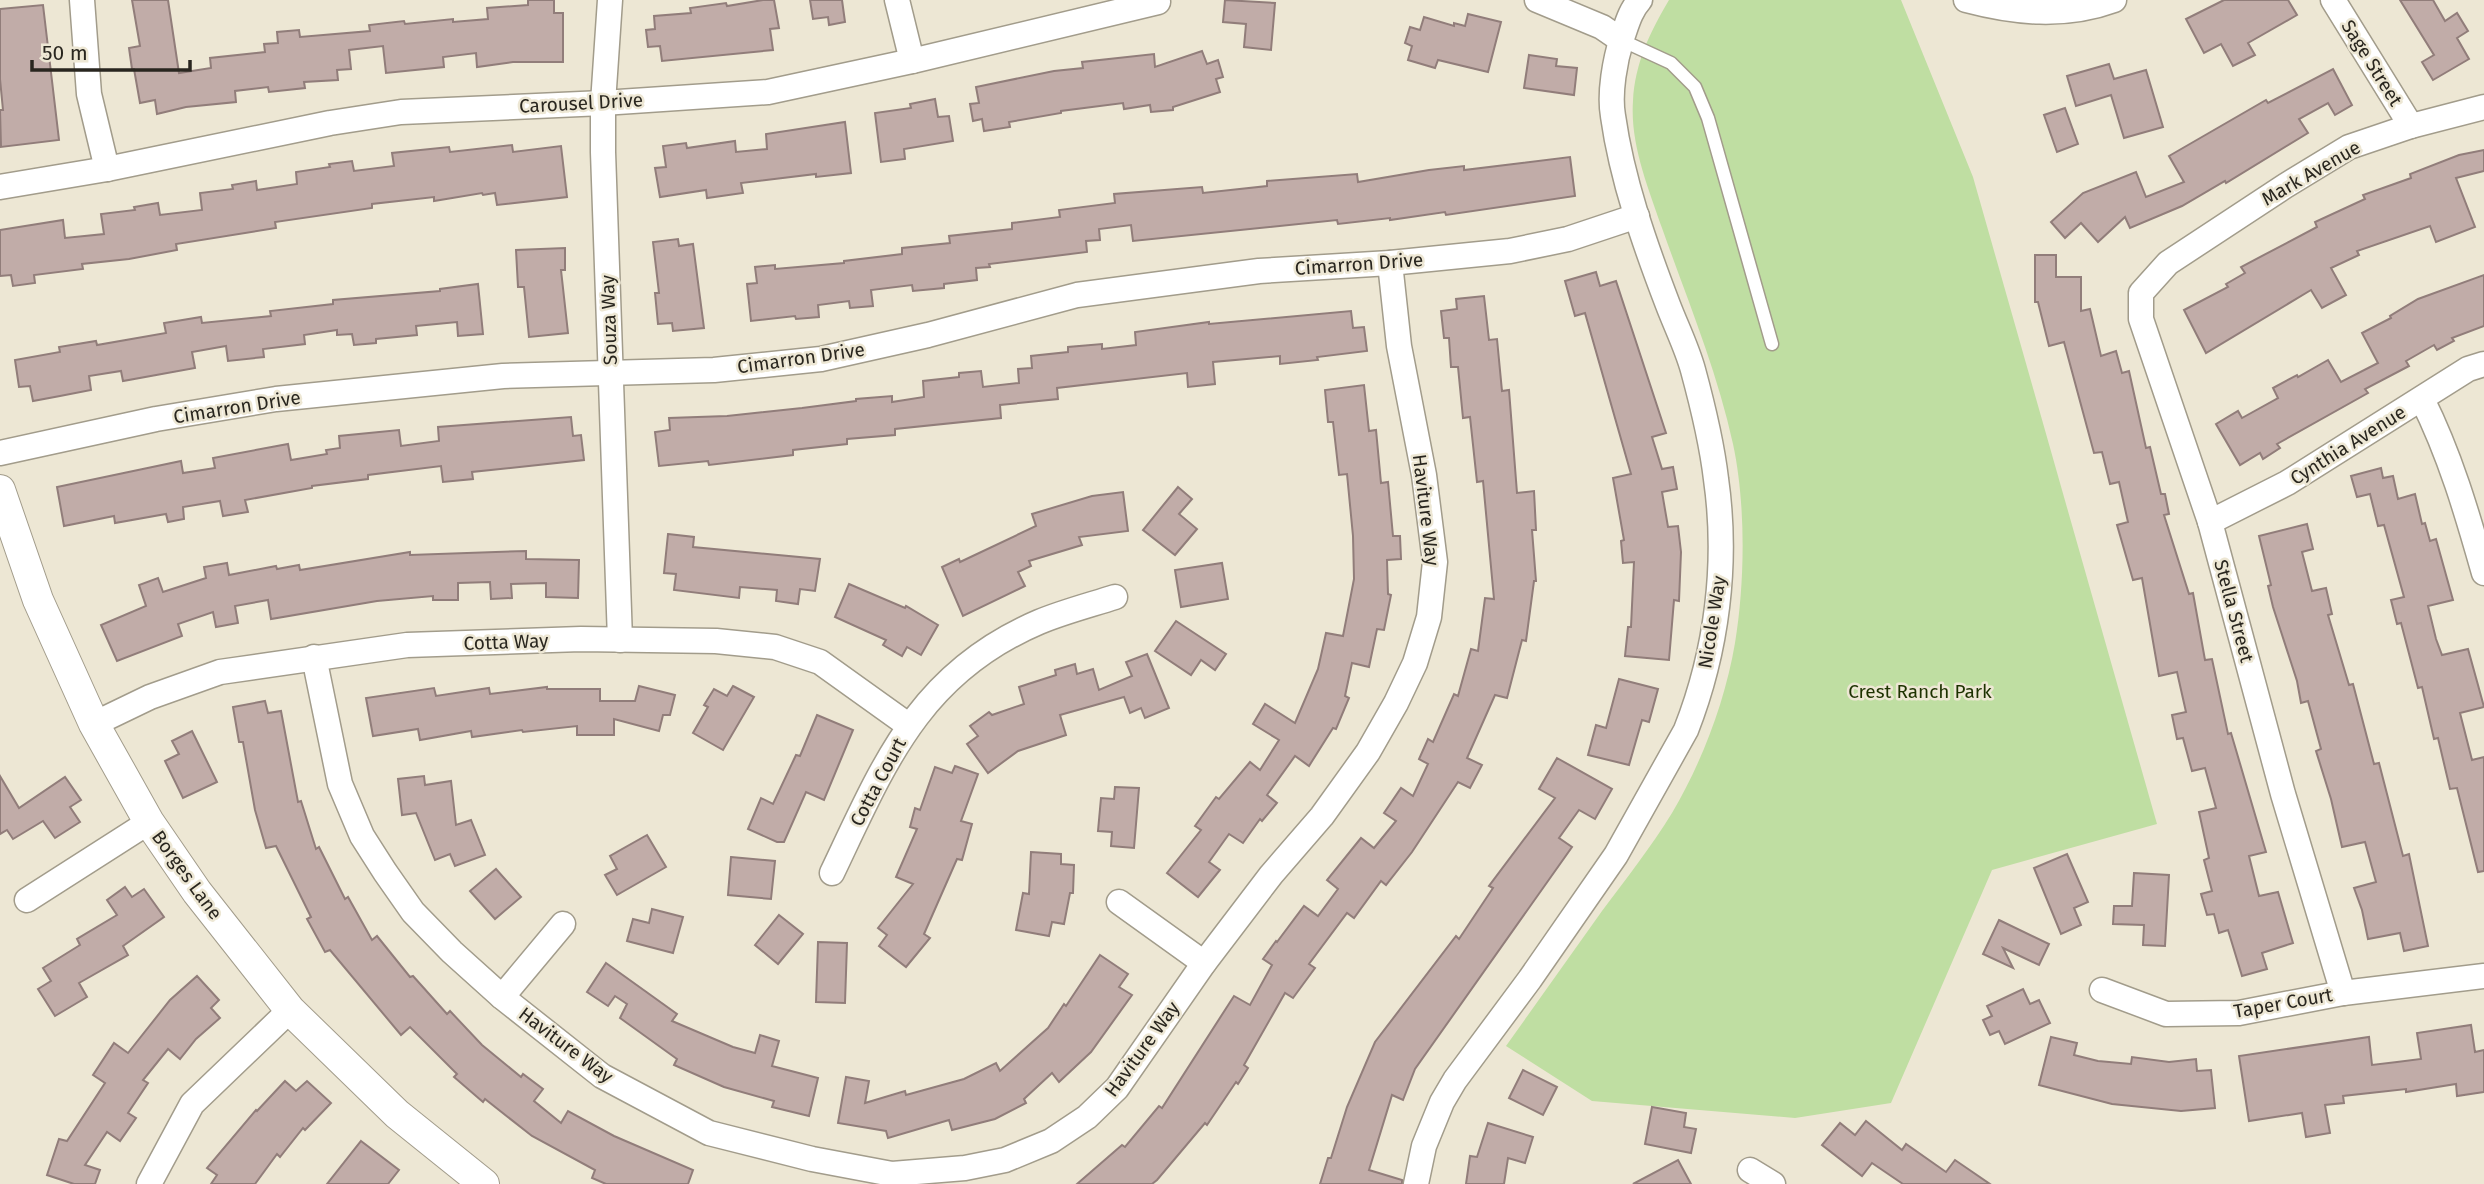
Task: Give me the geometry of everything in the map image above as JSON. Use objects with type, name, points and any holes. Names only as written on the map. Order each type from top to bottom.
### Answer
[{"type":"street","points":[[82,0],[89,94],[107,169]]},
{"type":"street","name":"Souza Way","points":[[610,0],[603,103],[620,640]]},
{"type":"street","points":[[897,0],[912,61]]},
{"type":"street","points":[[1537,0],[1602,27],[1622,40]]},
{"type":"street","name":"Nicole Way","points":[[1416,1184],[1424,1146],[1442,1102],[1616,855],[1686,730],[1711,650],[1721,571],[1716,478],[1692,369],[1637,216],[1612,114],[1615,58],[1632,9],[1640,0]]},
{"type":"street","points":[[1966,0],[2004,10],[2060,12],[2096,7],[2114,0]]},
{"type":"street","name":"Sage Street","points":[[2333,0],[2411,126]]},
{"type":"street","name":"Carousel Drive","points":[[0,187],[107,169],[330,123],[401,112],[768,92],[912,61],[1158,2]]},
{"type":"street","name":"Mark Avenue","points":[[2188,250],[2349,147],[2411,126],[2484,107]]},
{"type":"street","name":"Cimarron Drive","points":[[0,453],[156,419],[276,399],[503,376],[714,370],[821,359],[928,335],[1077,295],[1259,271],[1390,263],[1510,250],[1569,239],[1637,216]]},
{"type":"street","name":"Stella Street","points":[[2188,250],[2168,263],[2141,293],[2141,319],[2210,522],[2283,794],[2343,993]]},
{"type":"street","name":"Haviture Way","points":[[314,657],[340,785],[362,836],[413,912],[502,997],[602,1076],[709,1133],[812,1159],[892,1174],[965,1168],[1005,1160],[1051,1141],[1087,1117],[1117,1088],[1271,874],[1322,816],[1368,752],[1410,673],[1429,617],[1435,562],[1424,475],[1399,346],[1390,263]]},
{"type":"street","name":"Cynthia Avenue","points":[[2210,522],[2287,483],[2468,369],[2484,364]]},
{"type":"street","points":[[2422,399],[2440,435],[2460,489],[2484,573]]},
{"type":"street","name":"Borges Lane","points":[[0,490],[38,600],[70,674],[94,724],[149,822],[197,892],[290,1010],[397,1114],[471,1181]]},
{"type":"street","name":"Cotta Court","points":[[832,873],[886,761],[908,725],[935,694],[966,664],[1004,640],[1039,622],[1115,597]]},
{"type":"street","name":"Cotta Way","points":[[94,724],[150,697],[220,673],[314,657],[407,645],[620,640],[716,641],[775,647],[820,662],[908,725]]},
{"type":"street","points":[[27,900],[149,822]]},
{"type":"street","points":[[1119,902],[1205,963]]},
{"type":"street","points":[[502,997],[563,924]]},
{"type":"street","name":"Taper Court","points":[[2102,990],[2166,1014],[2239,1013],[2343,993],[2484,976]]},
{"type":"street","points":[[149,1184],[192,1104],[290,1010]]},
{"type":"street","points":[[1750,1170],[1773,1184]]},
{"type":"lane","points":[[1622,40],[1671,63],[1695,87],[1708,118],[1772,344]]},
{"type":"green space","name":"Crest Ranch Park","points":[[1669,0],[1901,0],[1973,177],[2157,824],[1992,870],[1891,1103],[1795,1118],[1592,1101],[1506,1046],[1672,813],[1711,731],[1735,643],[1741,595],[1743,544],[1740,492],[1733,444],[1710,362],[1646,181],[1634,133],[1634,87],[1640,61]]},
{"type":"building","points":[[132,0],[168,0],[179,73],[211,68],[210,58],[265,52],[264,44],[278,43],[277,32],[299,30],[300,37],[370,31],[369,25],[404,21],[405,24],[453,19],[453,22],[488,19],[487,8],[528,5],[528,0],[554,0],[554,13],[563,13],[563,62],[513,62],[477,67],[476,53],[443,57],[444,67],[386,73],[383,46],[349,50],[351,69],[337,70],[338,80],[304,82],[305,88],[269,92],[268,87],[235,91],[236,102],[186,107],[157,114],[155,100],[140,103],[132,69],[129,48],[140,46]]},
{"type":"building","points":[[774,0],[779,28],[770,29],[773,50],[662,61],[660,46],[648,47],[646,30],[655,29],[654,16],[691,13],[690,8]]},
{"type":"building","points":[[810,0],[842,0],[845,22],[829,25],[828,17],[813,19]]},
{"type":"building","points":[[1225,0],[1275,3],[1271,50],[1244,47],[1246,24],[1223,22]]},
{"type":"building","points":[[2224,0],[2288,0],[2297,15],[2248,43],[2255,55],[2233,66],[2221,44],[2204,53],[2186,19]]},
{"type":"building","points":[[2400,0],[2433,0],[2445,21],[2457,13],[2468,31],[2457,38],[2469,59],[2433,80],[2422,62],[2434,55]]},
{"type":"building","points":[[43,5],[59,140],[1,147],[0,110],[3,110],[0,9]]},
{"type":"building","points":[[1468,14],[1501,22],[1488,72],[1438,60],[1435,68],[1408,60],[1412,46],[1405,43],[1410,27],[1420,30],[1424,17],[1454,26],[1454,23],[1465,26]]},
{"type":"building","points":[[1202,51],[1207,64],[1218,60],[1223,77],[1216,79],[1220,92],[1173,107],[1173,110],[1151,112],[1150,105],[1124,109],[1123,103],[1061,111],[1009,122],[1010,127],[984,131],[982,119],[973,121],[970,104],[979,103],[976,87],[1054,71],[1083,68],[1082,62],[1154,54],[1155,67]]},
{"type":"building","points":[[1529,55],[1557,59],[1556,66],[1577,68],[1574,95],[1524,88]]},
{"type":"building","points":[[2109,64],[2114,79],[2146,70],[2163,127],[2124,138],[2111,95],[2076,106],[2067,76]]},
{"type":"building","points":[[2333,69],[2352,105],[2335,115],[2328,103],[2299,119],[2308,133],[2226,183],[2225,181],[2182,206],[2130,228],[2125,217],[2098,242],[2081,223],[2065,238],[2051,222],[2083,193],[2136,172],[2146,197],[2184,182],[2169,156],[2266,100],[2268,103]]},
{"type":"building","points":[[935,99],[938,117],[949,116],[953,141],[904,149],[905,159],[881,162],[875,113],[911,108],[910,104]]},
{"type":"building","points":[[2065,108],[2078,144],[2057,152],[2044,115]]},
{"type":"building","points":[[845,122],[851,173],[816,177],[816,174],[741,183],[743,193],[707,198],[706,190],[660,197],[655,168],[666,167],[663,146],[686,143],[687,148],[735,141],[736,152],[767,149],[766,134]]},
{"type":"building","points":[[512,145],[513,152],[561,146],[567,197],[497,205],[495,193],[482,193],[434,201],[434,197],[372,204],[372,208],[275,222],[276,228],[176,244],[177,250],[82,264],[83,269],[34,275],[35,283],[13,286],[11,275],[0,276],[0,230],[63,220],[65,238],[104,234],[101,214],[135,210],[134,207],[158,203],[160,215],[202,210],[200,193],[233,189],[232,185],[256,181],[257,190],[297,184],[296,172],[352,161],[354,171],[394,166],[392,153],[449,147],[450,152]]},
{"type":"building","points":[[2484,150],[2484,171],[2456,178],[2475,227],[2436,242],[2430,226],[2357,251],[2359,255],[2331,268],[2346,295],[2322,308],[2311,290],[2206,353],[2184,310],[2228,287],[2226,284],[2245,273],[2241,267],[2317,227],[2315,222],[2365,199],[2363,195],[2411,178],[2410,174],[2459,155]]},
{"type":"building","points":[[1570,157],[1575,196],[1446,215],[1445,212],[1338,224],[1337,220],[1133,241],[1131,225],[1099,229],[1100,240],[1086,241],[1087,252],[989,264],[990,267],[976,268],[977,280],[944,284],[944,288],[913,291],[912,285],[871,290],[873,306],[850,308],[849,301],[818,305],[819,317],[796,319],[795,316],[751,321],[747,284],[757,283],[755,267],[775,265],[775,269],[844,263],[902,254],[902,248],[950,243],[949,236],[1012,229],[1012,223],[1060,217],[1059,210],[1115,203],[1114,194],[1202,187],[1203,193],[1267,186],[1267,181],[1357,174],[1358,182],[1429,170],[1464,166],[1464,170]]},
{"type":"building","points":[[678,239],[679,246],[693,244],[704,328],[673,331],[672,323],[658,324],[655,293],[659,293],[653,242]]},
{"type":"building","points":[[565,248],[565,270],[561,270],[568,333],[529,337],[524,287],[518,287],[516,250]]},
{"type":"building","points":[[2035,255],[2056,255],[2056,277],[2081,277],[2081,311],[2090,309],[2101,356],[2116,351],[2122,373],[2129,371],[2146,448],[2150,447],[2161,494],[2165,494],[2169,514],[2164,515],[2189,594],[2193,593],[2205,660],[2212,659],[2228,734],[2231,733],[2266,852],[2249,856],[2259,896],[2278,892],[2293,943],[2262,953],[2267,969],[2242,976],[2228,930],[2219,933],[2214,914],[2207,915],[2201,894],[2212,891],[2204,860],[2209,858],[2199,812],[2216,808],[2205,768],[2192,771],[2183,738],[2177,739],[2172,715],[2186,712],[2177,672],[2159,676],[2142,578],[2133,580],[2117,525],[2128,522],[2119,482],[2110,484],[2102,452],[2094,453],[2064,342],[2049,346],[2038,302],[2035,302]]},
{"type":"building","points":[[1596,272],[1600,286],[1616,281],[1666,433],[1652,437],[1662,469],[1673,467],[1677,489],[1662,492],[1668,527],[1678,526],[1681,552],[1679,601],[1674,600],[1669,660],[1625,656],[1628,627],[1631,627],[1634,562],[1623,563],[1621,541],[1624,540],[1613,478],[1631,474],[1585,313],[1575,316],[1565,281]]},
{"type":"building","points":[[2484,275],[2484,326],[2452,338],[2454,341],[2437,350],[2434,345],[2406,361],[2409,366],[2365,389],[2368,393],[2277,444],[2280,448],[2263,459],[2260,453],[2240,465],[2216,424],[2238,411],[2242,418],[2278,398],[2273,388],[2328,360],[2341,382],[2378,363],[2362,333],[2391,318],[2390,316],[2418,299]]},
{"type":"building","points":[[478,284],[483,334],[458,336],[457,322],[416,326],[417,335],[376,339],[376,343],[354,345],[352,334],[337,335],[337,330],[304,335],[305,344],[263,349],[264,357],[228,361],[226,346],[192,352],[195,368],[123,381],[121,371],[89,376],[91,390],[33,401],[30,386],[19,387],[15,360],[60,352],[59,347],[96,341],[97,345],[166,333],[164,323],[201,317],[202,323],[271,316],[270,311],[333,304],[333,300],[440,291]]},
{"type":"building","points":[[1484,296],[1489,340],[1497,339],[1502,391],[1509,390],[1517,493],[1534,491],[1536,530],[1532,530],[1536,581],[1526,641],[1522,640],[1507,698],[1495,695],[1467,758],[1482,765],[1470,788],[1458,782],[1412,852],[1386,885],[1381,881],[1354,918],[1347,913],[1309,964],[1315,968],[1293,998],[1285,993],[1244,1065],[1248,1068],[1238,1084],[1236,1082],[1207,1125],[1205,1123],[1157,1180],[1152,1184],[1077,1184],[1122,1145],[1125,1147],[1159,1106],[1162,1108],[1234,996],[1250,1005],[1272,965],[1263,959],[1276,941],[1304,906],[1318,916],[1338,889],[1327,880],[1361,838],[1374,848],[1396,821],[1384,813],[1401,788],[1413,796],[1428,764],[1419,759],[1428,739],[1433,742],[1454,694],[1458,696],[1471,649],[1478,651],[1485,598],[1494,599],[1483,481],[1477,482],[1470,417],[1463,418],[1458,367],[1451,367],[1449,338],[1444,338],[1441,311],[1457,309],[1456,299]]},
{"type":"building","points":[[1351,311],[1353,328],[1364,327],[1367,351],[1280,364],[1280,356],[1213,362],[1215,384],[1188,387],[1187,373],[1057,388],[1058,399],[1000,405],[1001,418],[895,429],[895,435],[847,439],[847,444],[793,450],[793,455],[709,465],[708,461],[659,466],[655,432],[670,430],[669,418],[727,416],[892,396],[892,402],[924,397],[923,381],[959,377],[959,373],[981,371],[983,387],[1019,383],[1018,369],[1032,368],[1031,356],[1068,352],[1068,347],[1102,344],[1102,349],[1136,345],[1135,332],[1209,322]]},
{"type":"building","points":[[1364,385],[1369,431],[1376,430],[1381,483],[1388,482],[1393,536],[1400,536],[1401,559],[1387,560],[1388,594],[1391,595],[1384,630],[1377,629],[1369,667],[1352,663],[1345,696],[1349,698],[1336,729],[1333,728],[1309,766],[1295,756],[1267,795],[1277,803],[1262,821],[1260,819],[1243,843],[1229,834],[1209,862],[1220,870],[1198,897],[1167,873],[1201,830],[1195,826],[1216,797],[1219,799],[1250,762],[1260,770],[1279,740],[1253,724],[1265,704],[1295,723],[1318,669],[1326,633],[1343,636],[1354,579],[1353,536],[1347,474],[1339,475],[1333,422],[1328,422],[1325,390]]},
{"type":"building","points":[[571,417],[573,436],[581,435],[584,460],[472,472],[473,479],[443,482],[441,466],[368,475],[368,479],[312,486],[245,500],[248,512],[223,516],[220,501],[183,507],[184,519],[168,522],[166,514],[115,523],[114,516],[64,526],[57,487],[181,461],[183,473],[215,468],[213,458],[288,444],[291,460],[327,454],[326,450],[340,448],[339,436],[399,430],[401,446],[439,441],[438,427]]},
{"type":"building","points":[[2381,468],[2383,478],[2393,476],[2398,499],[2415,494],[2422,524],[2425,523],[2430,541],[2436,539],[2453,600],[2428,606],[2436,639],[2442,655],[2468,649],[2484,707],[2460,713],[2472,760],[2484,757],[2484,871],[2478,872],[2457,788],[2450,789],[2438,738],[2434,739],[2422,687],[2418,688],[2401,623],[2397,624],[2391,600],[2404,597],[2384,525],[2378,526],[2370,494],[2357,497],[2351,476]]},
{"type":"building","points":[[1178,487],[1192,499],[1179,514],[1197,529],[1175,555],[1143,530]]},
{"type":"building","points":[[1123,492],[1128,531],[1079,537],[1082,545],[1029,561],[1031,566],[1018,572],[1025,586],[963,616],[942,567],[959,559],[960,562],[1036,526],[1032,514],[1092,496]]},
{"type":"building","points":[[2307,524],[2313,549],[2302,552],[2312,591],[2326,588],[2332,614],[2328,615],[2349,685],[2353,684],[2374,764],[2379,763],[2403,856],[2409,854],[2428,946],[2404,951],[2400,933],[2368,939],[2354,888],[2376,882],[2365,842],[2342,847],[2316,751],[2321,749],[2308,701],[2301,703],[2297,681],[2273,607],[2268,586],[2271,585],[2259,536]]},
{"type":"building","points":[[668,534],[694,537],[693,547],[820,559],[815,591],[800,589],[798,604],[776,601],[777,590],[740,587],[739,598],[674,590],[676,574],[664,573]]},
{"type":"building","points":[[526,551],[526,559],[579,560],[578,598],[546,597],[546,583],[511,584],[512,598],[491,599],[490,582],[458,583],[458,600],[433,600],[433,596],[377,601],[271,619],[268,600],[235,606],[238,623],[216,627],[213,612],[178,624],[182,636],[117,661],[101,625],[146,606],[139,585],[158,578],[163,592],[206,578],[204,567],[227,563],[229,575],[276,566],[277,569],[299,565],[300,570],[410,552],[410,555]]},
{"type":"building","points":[[1222,563],[1228,599],[1181,607],[1175,570]]},
{"type":"building","points":[[849,584],[905,608],[906,606],[938,625],[921,655],[907,647],[902,656],[883,645],[886,640],[835,617]]},
{"type":"building","points":[[1176,621],[1226,654],[1215,670],[1201,660],[1191,675],[1155,651]]},
{"type":"building","points":[[1147,654],[1169,708],[1145,718],[1141,708],[1130,713],[1124,697],[1060,715],[1066,735],[1018,751],[988,773],[967,744],[978,736],[970,726],[989,712],[992,715],[1024,704],[1019,687],[1056,675],[1055,670],[1075,664],[1077,674],[1093,669],[1099,690],[1132,676],[1126,662]]},
{"type":"building","points":[[1619,679],[1658,689],[1649,722],[1642,720],[1629,765],[1588,755],[1596,725],[1606,728]]},
{"type":"building","points":[[639,686],[675,695],[670,715],[663,715],[659,731],[614,719],[614,735],[577,735],[577,726],[472,737],[471,731],[420,740],[418,729],[373,736],[366,698],[434,688],[436,696],[489,688],[490,694],[547,687],[600,689],[600,701],[635,701]]},
{"type":"building","points":[[733,686],[754,697],[723,750],[693,733],[708,707],[704,705],[714,689],[727,696]]},
{"type":"building","points":[[265,701],[268,713],[281,711],[298,802],[301,801],[316,849],[319,847],[345,899],[348,897],[372,940],[377,936],[410,977],[413,976],[447,1014],[450,1011],[482,1045],[521,1077],[523,1074],[543,1089],[534,1101],[561,1123],[568,1111],[614,1136],[693,1170],[688,1184],[606,1184],[592,1178],[595,1170],[532,1136],[485,1099],[483,1102],[454,1077],[457,1074],[410,1027],[401,1035],[330,950],[325,952],[307,919],[311,917],[276,846],[266,848],[255,810],[243,742],[239,742],[233,707]]},
{"type":"building","points":[[817,715],[853,730],[824,800],[806,792],[784,842],[777,842],[748,829],[761,798],[773,804],[796,755],[800,756]]},
{"type":"building","points":[[192,731],[217,782],[183,798],[165,761],[179,754],[172,741]]},
{"type":"building","points":[[1557,758],[1612,789],[1595,819],[1579,810],[1559,838],[1572,847],[1415,1069],[1403,1100],[1392,1095],[1369,1170],[1402,1180],[1402,1184],[1320,1184],[1347,1107],[1375,1042],[1456,936],[1459,939],[1493,888],[1489,886],[1555,798],[1539,789]]},
{"type":"building","points":[[955,766],[978,774],[961,821],[972,824],[962,860],[957,859],[924,934],[930,938],[906,967],[879,946],[887,935],[878,928],[913,884],[896,877],[917,829],[910,827],[915,808],[920,810],[935,767],[952,773]]},
{"type":"building","points":[[0,776],[19,808],[65,777],[81,800],[70,807],[80,822],[55,838],[43,821],[13,839],[7,830],[0,834]]},
{"type":"building","points":[[424,776],[425,785],[451,781],[456,825],[471,820],[485,855],[455,866],[450,854],[435,860],[416,813],[402,815],[398,779]]},
{"type":"building","points":[[1115,787],[1139,788],[1134,848],[1111,846],[1112,832],[1098,831],[1101,798],[1114,799]]},
{"type":"building","points":[[647,835],[666,867],[617,895],[605,875],[617,869],[610,856]]},
{"type":"building","points":[[1031,852],[1061,854],[1061,864],[1074,865],[1073,893],[1070,893],[1064,924],[1052,922],[1049,936],[1016,930],[1023,893],[1029,894]]},
{"type":"building","points":[[2067,854],[2088,902],[2074,908],[2081,925],[2061,934],[2034,868]]},
{"type":"building","points":[[731,857],[775,861],[771,899],[728,895]]},
{"type":"building","points":[[496,869],[521,897],[495,919],[470,891]]},
{"type":"building","points":[[2134,873],[2169,875],[2165,946],[2143,945],[2144,925],[2113,924],[2114,906],[2132,906]]},
{"type":"building","points":[[125,887],[132,897],[144,889],[164,917],[123,946],[128,955],[79,983],[87,997],[55,1016],[38,989],[51,981],[43,968],[80,945],[77,939],[117,915],[107,900]]},
{"type":"building","points":[[652,909],[683,917],[673,953],[627,941],[633,919],[649,923]]},
{"type":"building","points":[[779,915],[803,934],[778,964],[755,945]]},
{"type":"building","points":[[1999,920],[2049,944],[2039,965],[2003,948],[2013,968],[1983,954]]},
{"type":"building","points":[[818,942],[847,943],[845,1003],[816,1002]]},
{"type":"building","points":[[1100,955],[1128,974],[1119,987],[1132,995],[1091,1052],[1059,1082],[1052,1073],[1024,1099],[1026,1103],[995,1119],[952,1130],[949,1120],[888,1138],[886,1131],[838,1123],[846,1077],[869,1081],[865,1103],[905,1091],[906,1095],[964,1079],[996,1063],[1000,1071],[1048,1028]]},
{"type":"building","points":[[606,963],[677,1014],[672,1021],[733,1047],[755,1053],[760,1035],[779,1041],[772,1066],[818,1078],[809,1116],[772,1107],[774,1101],[724,1087],[674,1065],[677,1059],[620,1018],[627,1004],[615,996],[608,1006],[587,992]]},
{"type":"building","points":[[197,976],[219,1000],[211,1008],[220,1018],[196,1039],[180,1059],[168,1049],[143,1080],[148,1083],[128,1113],[136,1118],[120,1141],[107,1132],[85,1165],[100,1170],[95,1184],[74,1184],[47,1175],[59,1139],[67,1141],[105,1083],[93,1075],[114,1043],[128,1053],[170,1000]]},
{"type":"building","points":[[2023,989],[2030,1004],[2039,1000],[2050,1023],[2005,1044],[1999,1031],[1990,1035],[1983,1020],[1992,1016],[1987,1006]]},
{"type":"building","points":[[2471,1025],[2475,1052],[2484,1050],[2484,1092],[2457,1096],[2456,1084],[2406,1092],[2406,1089],[2343,1096],[2344,1103],[2325,1105],[2330,1133],[2306,1137],[2302,1113],[2249,1121],[2239,1056],[2369,1037],[2372,1065],[2421,1059],[2417,1033]]},
{"type":"building","points":[[2051,1037],[2077,1043],[2074,1055],[2098,1061],[2131,1064],[2132,1057],[2169,1062],[2196,1059],[2197,1071],[2211,1070],[2215,1108],[2181,1111],[2112,1104],[2039,1085]]},
{"type":"building","points":[[1523,1070],[1557,1087],[1543,1115],[1509,1098]]},
{"type":"building","points":[[285,1081],[296,1091],[307,1081],[331,1103],[305,1130],[303,1128],[280,1157],[277,1154],[255,1184],[211,1184],[217,1175],[207,1168],[256,1110]]},
{"type":"building","points":[[1652,1107],[1686,1113],[1684,1127],[1696,1129],[1691,1153],[1645,1144]]},
{"type":"building","points":[[1866,1121],[1902,1150],[1906,1144],[1946,1172],[1955,1160],[1990,1184],[1903,1184],[1872,1163],[1862,1176],[1822,1145],[1840,1123],[1855,1135]]},
{"type":"building","points":[[1488,1123],[1533,1137],[1525,1163],[1508,1158],[1504,1184],[1466,1184],[1470,1156],[1477,1157]]},
{"type":"building","points":[[361,1141],[399,1170],[388,1184],[327,1184]]},
{"type":"building","points":[[1678,1160],[1691,1184],[1633,1184]]}]
